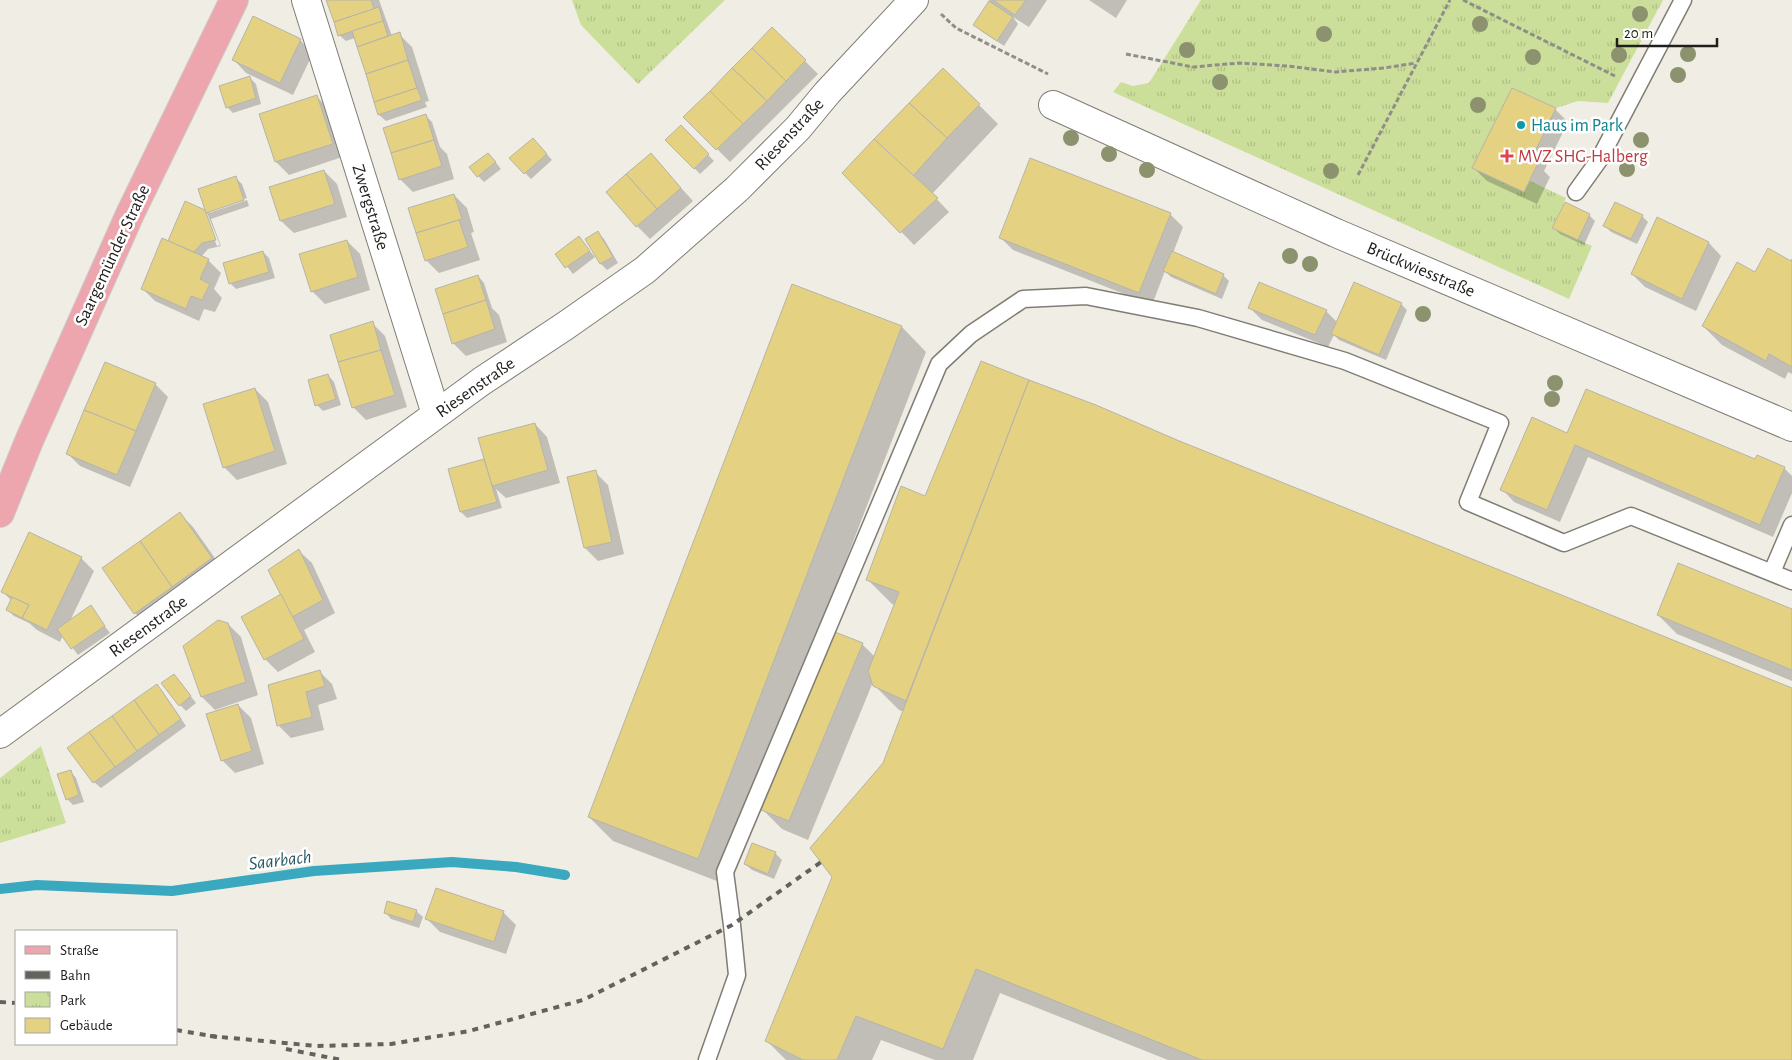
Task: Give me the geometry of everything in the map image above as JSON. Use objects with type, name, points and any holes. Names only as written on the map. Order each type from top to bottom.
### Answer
[{"type":"main road","name":"Saargemünder Straße","points":[[0,513],[28,441],[130,214],[234,0]]},
{"type":"street","name":"Zwergstraße","points":[[306,0],[436,414]]},
{"type":"street","name":"Riesenstraße","points":[[0,734],[436,414],[644,270],[744,182],[798,128],[827,93],[925,5]]},
{"type":"street","name":"Brückwiesstraße","points":[[1053,106],[1336,233],[1792,427]]},
{"type":"lane","points":[[1576,192],[1599,160],[1683,0]]},
{"type":"lane","points":[[707,1060],[737,975],[725,872],[728,863],[939,364],[971,334],[1023,299],[1086,296],[1198,318],[1345,361],[1500,423],[1468,502],[1564,543],[1631,516],[1792,581]]},
{"type":"lane","points":[[1772,572],[1792,525]]},
{"type":"path","points":[[1358,175],[1450,0]]},
{"type":"path","points":[[1464,0],[1638,87]]},
{"type":"path","points":[[925,5],[956,28],[1049,75]]},
{"type":"path","points":[[1126,54],[1193,67],[1239,63],[1288,66],[1335,72],[1416,63]]},
{"type":"green space","points":[[572,0],[725,0],[638,84],[581,25]]},
{"type":"green space","points":[[1201,0],[1663,0],[1608,103],[1578,101],[1556,108],[1512,88],[1473,168],[1523,192],[1530,181],[1566,198],[1552,228],[1592,246],[1569,299],[1113,92],[1121,82],[1133,86],[1149,83]]},
{"type":"green space","points":[[41,746],[66,823],[0,843],[0,778]]},
{"type":"building","points":[[326,0],[371,0],[374,9],[334,22]]},
{"type":"building","points":[[993,0],[1026,0],[1015,15]]},
{"type":"building","points":[[989,1],[1013,17],[997,41],[973,25]]},
{"type":"building","points":[[379,7],[383,21],[338,36],[334,22]]},
{"type":"building","points":[[253,16],[301,39],[280,83],[232,60]]},
{"type":"building","points":[[383,21],[388,36],[357,47],[352,31]]},
{"type":"building","points":[[772,27],[806,60],[786,81],[752,48]]},
{"type":"building","points":[[400,32],[408,60],[366,74],[357,47]]},
{"type":"building","points":[[752,48],[786,81],[767,101],[732,68]]},
{"type":"building","points":[[408,60],[417,88],[374,102],[366,74]]},
{"type":"building","points":[[732,68],[767,101],[743,124],[710,91]]},
{"type":"building","points":[[943,68],[980,104],[947,138],[909,103]]},
{"type":"building","points":[[250,76],[256,98],[226,108],[219,86]]},
{"type":"building","points":[[417,88],[422,100],[378,115],[374,102]]},
{"type":"building","name":"Haus im Park","points":[[1512,88],[1556,108],[1531,160],[1538,163],[1524,192],[1472,168]]},
{"type":"building","points":[[710,91],[743,124],[716,150],[683,117]]},
{"type":"building","points":[[317,95],[333,144],[275,162],[259,114]]},
{"type":"building","points":[[909,103],[947,138],[913,176],[874,139]]},
{"type":"building","points":[[426,114],[434,140],[391,153],[383,128]]},
{"type":"building","points":[[681,125],[709,154],[694,169],[665,140]]},
{"type":"building","points":[[533,138],[547,154],[524,174],[509,158]]},
{"type":"building","points":[[874,139],[938,198],[900,233],[842,173]]},
{"type":"building","points":[[434,140],[442,166],[399,180],[391,153]]},
{"type":"building","points":[[488,153],[496,162],[477,177],[469,167]]},
{"type":"building","points":[[651,153],[681,188],[657,209],[626,174]]},
{"type":"building","points":[[1030,158],[1171,213],[1139,293],[999,238]]},
{"type":"building","points":[[324,170],[335,204],[280,221],[269,187]]},
{"type":"building","points":[[626,174],[657,209],[636,227],[606,192]]},
{"type":"building","points":[[236,176],[244,200],[206,213],[198,189]]},
{"type":"building","points":[[454,194],[462,219],[416,233],[408,208]]},
{"type":"building","points":[[185,201],[205,210],[216,240],[202,243],[194,252],[168,241]]},
{"type":"building","points":[[1565,202],[1590,214],[1578,240],[1552,228]]},
{"type":"building","points":[[1615,202],[1643,215],[1631,239],[1603,226]]},
{"type":"building","points":[[1657,217],[1709,242],[1682,299],[1631,274]]},
{"type":"building","points":[[459,220],[468,247],[425,261],[416,233]]},
{"type":"building","points":[[598,231],[613,257],[600,264],[585,239]]},
{"type":"building","points":[[579,236],[590,251],[565,268],[555,254]]},
{"type":"building","points":[[162,238],[209,259],[200,279],[210,284],[202,300],[191,296],[186,309],[141,289]]},
{"type":"building","points":[[347,240],[358,277],[311,292],[299,254]]},
{"type":"building","points":[[1768,248],[1791,261],[1792,259],[1792,367],[1769,354],[1766,361],[1702,326],[1737,262],[1755,272]]},
{"type":"building","points":[[263,251],[269,272],[229,284],[223,263]]},
{"type":"building","points":[[1172,251],[1224,274],[1216,294],[1163,271]]},
{"type":"building","points":[[478,275],[486,300],[443,314],[435,289]]},
{"type":"building","points":[[1259,282],[1327,310],[1315,335],[1248,308]]},
{"type":"building","points":[[1354,282],[1402,303],[1379,355],[1331,334]]},
{"type":"building","points":[[792,284],[902,326],[698,859],[588,817]]},
{"type":"building","points":[[486,300],[495,329],[452,344],[443,314]]},
{"type":"building","points":[[373,321],[381,350],[338,362],[330,335]]},
{"type":"building","points":[[381,350],[395,395],[352,408],[338,362]]},
{"type":"building","points":[[981,361],[1029,380],[906,701],[873,686],[868,671],[899,592],[866,580],[901,486],[925,496]]},
{"type":"building","points":[[105,362],[156,383],[136,431],[84,410]]},
{"type":"building","points":[[328,374],[336,399],[315,406],[308,380]]},
{"type":"building","points":[[1029,380],[1096,405],[1177,440],[1792,688],[1792,1060],[1202,1060],[976,969],[943,1049],[856,1016],[837,1060],[803,1060],[765,1041],[832,877],[810,848],[883,763]]},
{"type":"building","points":[[255,388],[275,451],[223,468],[203,404]]},
{"type":"building","points":[[1586,389],[1755,459],[1757,455],[1785,467],[1760,525],[1575,445],[1547,510],[1500,490],[1532,417],[1567,433]]},
{"type":"building","points":[[84,410],[136,431],[117,475],[66,454]]},
{"type":"building","points":[[535,423],[548,470],[492,486],[478,438]]},
{"type":"building","points":[[484,459],[497,502],[460,512],[448,469]]},
{"type":"building","points":[[596,470],[612,542],[584,548],[567,477]]},
{"type":"building","points":[[180,512],[212,558],[172,587],[140,541]]},
{"type":"building","points":[[29,532],[82,557],[47,630],[22,618],[29,605],[1,592]]},
{"type":"building","points":[[140,541],[172,587],[134,614],[102,568]]},
{"type":"building","points":[[299,549],[323,600],[292,617],[268,570]]},
{"type":"building","points":[[1678,563],[1792,609],[1792,670],[1657,615]]},
{"type":"building","points":[[281,594],[304,639],[264,660],[241,617]]},
{"type":"building","points":[[12,597],[29,605],[22,618],[6,610]]},
{"type":"building","points":[[91,605],[105,626],[71,649],[57,629]]},
{"type":"building","points":[[218,620],[228,623],[246,682],[201,697],[183,646]]},
{"type":"building","points":[[835,632],[863,643],[789,821],[761,810]]},
{"type":"building","points":[[320,670],[325,686],[306,692],[312,717],[277,726],[268,685]]},
{"type":"building","points":[[174,674],[191,696],[179,706],[161,683]]},
{"type":"building","points":[[157,684],[181,719],[159,735],[134,700]]},
{"type":"building","points":[[134,700],[159,735],[137,751],[112,716]]},
{"type":"building","points":[[238,704],[252,751],[221,761],[206,714]]},
{"type":"building","points":[[112,716],[137,751],[115,767],[89,732]]},
{"type":"building","points":[[89,732],[115,767],[93,783],[67,748]]},
{"type":"building","points":[[71,770],[79,795],[66,800],[57,774]]},
{"type":"building","points":[[752,843],[776,852],[768,874],[744,864]]},
{"type":"building","points":[[436,888],[504,911],[494,942],[425,919]]},
{"type":"building","points":[[387,901],[417,910],[413,922],[384,913]]},
{"type":"waterway","name":"Saarbach","points":[[0,889],[37,885],[172,891],[314,871],[452,862],[516,867],[565,875]]},
{"type":"railway","points":[[210,1036],[317,1046],[391,1044],[469,1031],[583,1000],[732,925],[821,862]]},
{"type":"railway","points":[[0,1002],[15,1003]]},
{"type":"railway","points":[[178,1030],[217,1037]]},
{"type":"railway","points":[[286,1049],[342,1060]]},
{"type":"place","name":"Haus im Park","points":[[1521,125]]},
{"type":"place","name":"MVZ SHG-Halberg","points":[[1507,156]]}]
